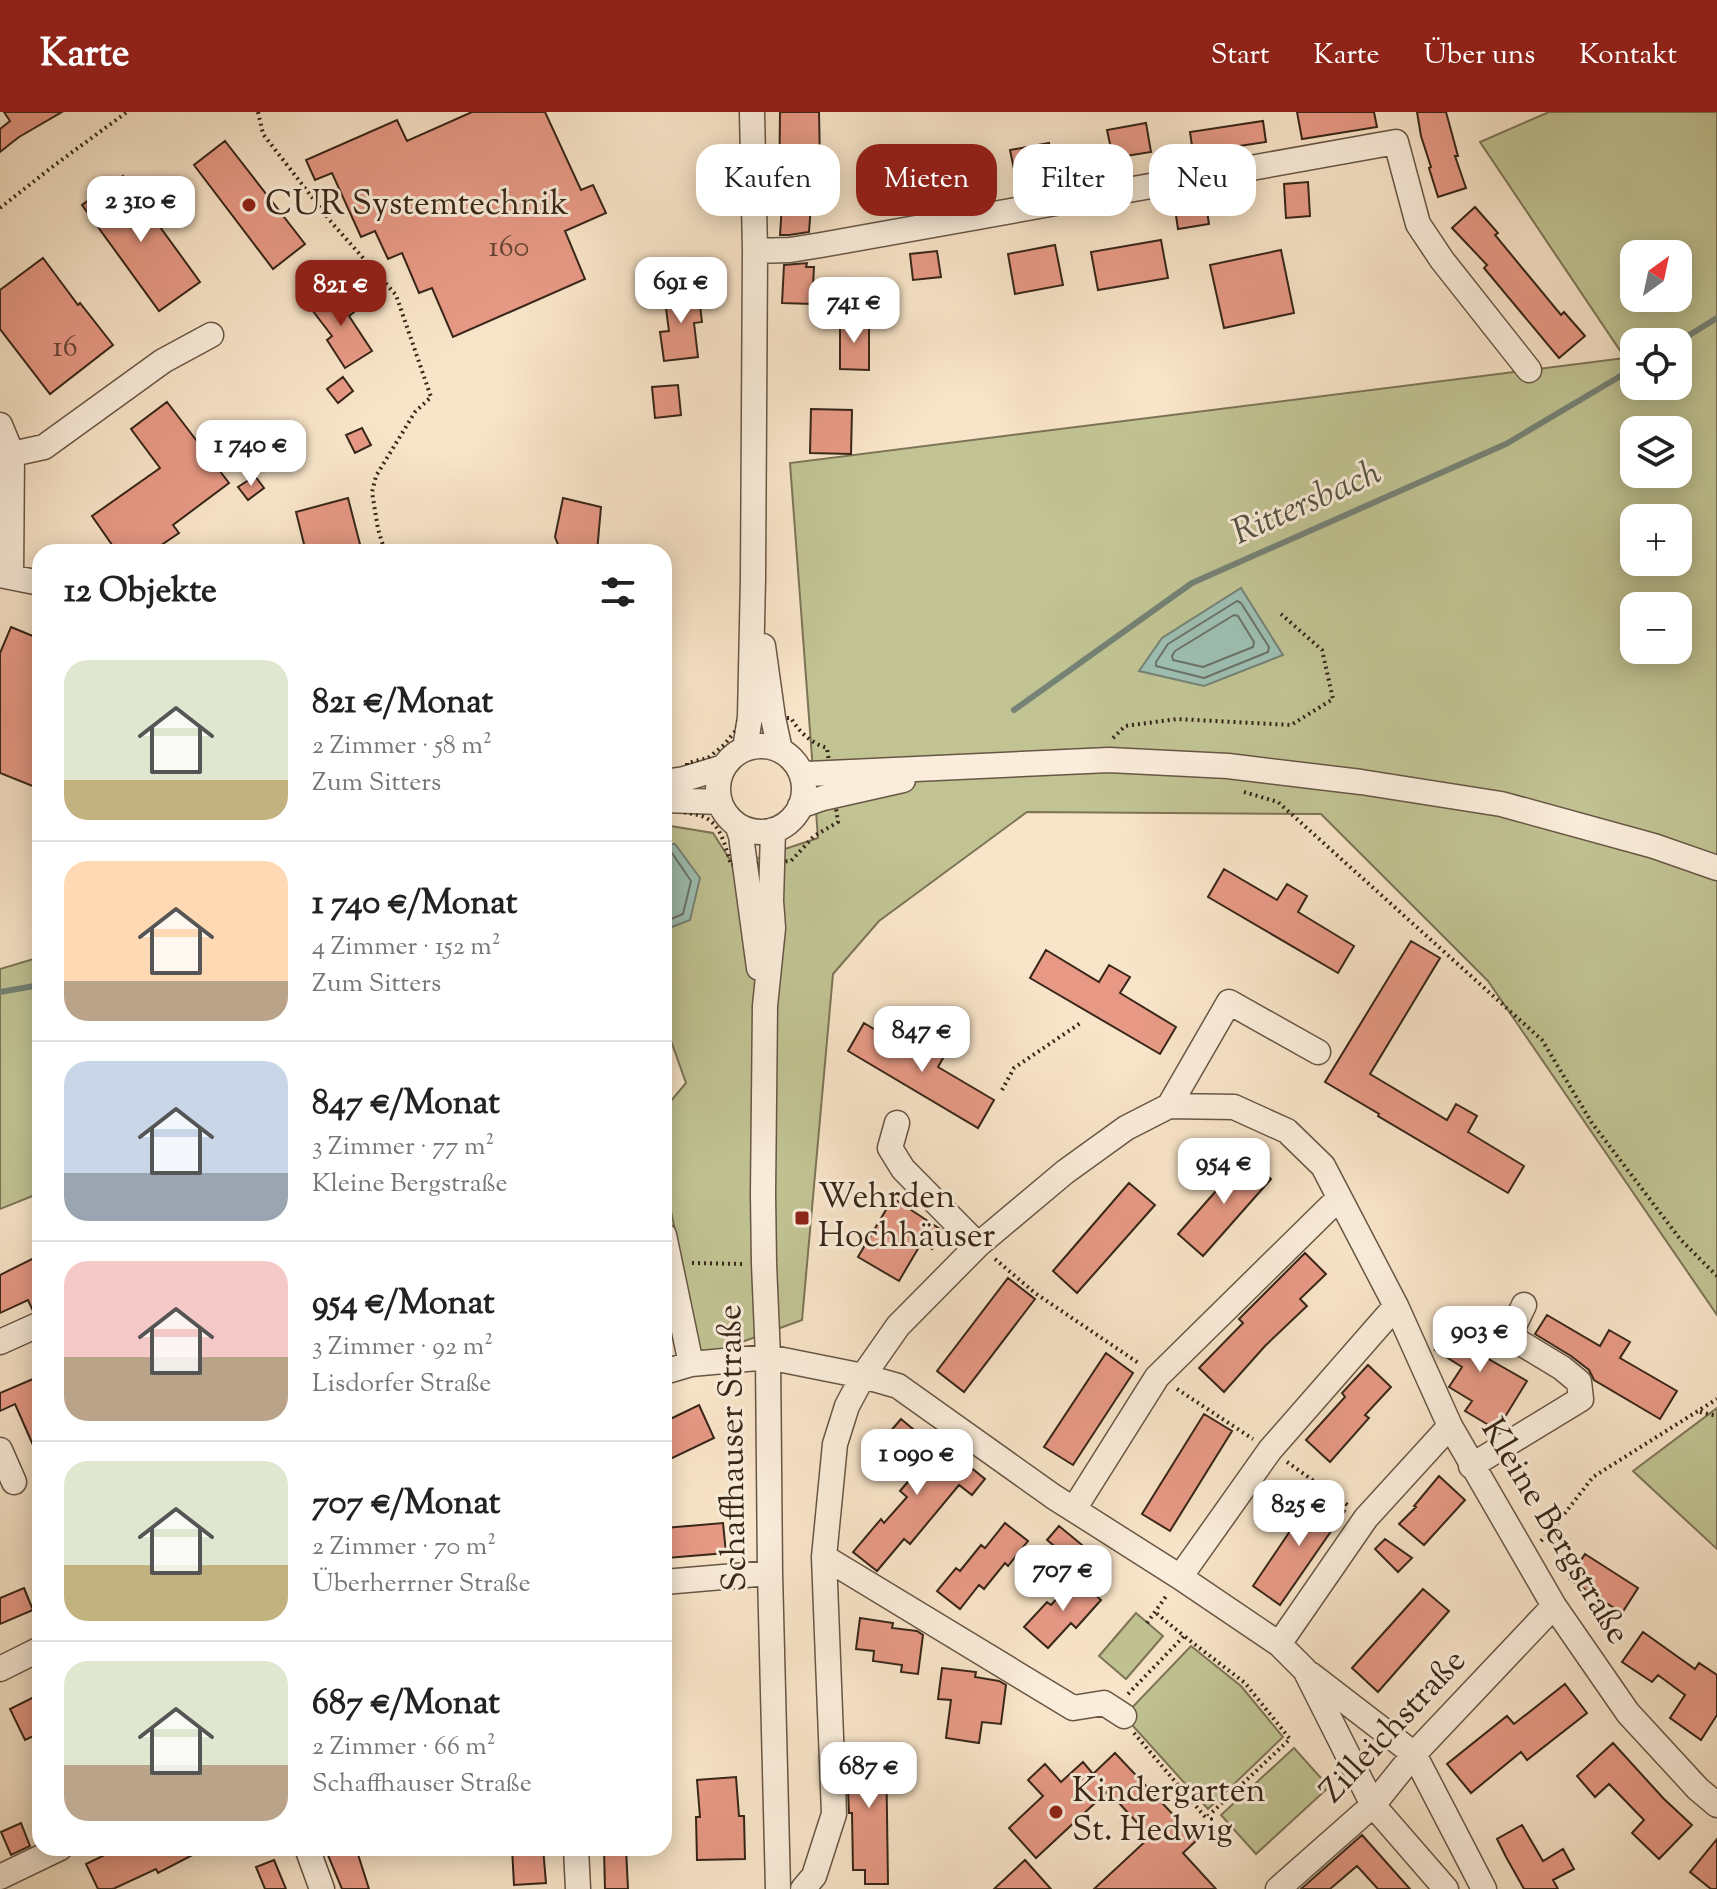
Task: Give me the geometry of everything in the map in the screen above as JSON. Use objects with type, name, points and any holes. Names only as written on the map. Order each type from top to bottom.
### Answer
[{"type":"street","points":[[752,112],[755,251],[753,578],[762,718],[780,750]]},
{"type":"street","points":[[755,251],[821,245],[1396,142],[1418,224],[1442,260],[1529,370]]},
{"type":"street","points":[[12,454],[44,447],[163,361],[211,335]]},
{"type":"street","points":[[0,425],[12,454],[6,576],[32,581]]},
{"type":"street","points":[[745,749],[762,718]]},
{"type":"street","points":[[757,746],[780,750],[792,759],[800,771],[803,795],[800,806],[784,825],[773,830],[748,830],[737,825],[720,802],[719,778],[724,767],[733,756],[745,749],[757,746]]},
{"type":"street","points":[[800,806],[832,784],[968,766],[1109,760],[1228,766],[1361,782],[1501,804],[1654,846],[1717,868]]},
{"type":"street","points":[[676,790],[724,767]]},
{"type":"street","points":[[800,771],[832,784]]},
{"type":"street","points":[[676,790],[720,802]]},
{"type":"street","name":"Schaffhauser Straße","points":[[737,825],[765,1006]]},
{"type":"street","name":"Schaffhauser Straße","points":[[773,830],[773,928],[765,1006],[764,1264],[778,1889]]},
{"type":"street","points":[[1169,1106],[1229,1002],[1318,1052]]},
{"type":"street","name":"Kleine Bergstraße","points":[[824,1557],[835,1444],[847,1406],[863,1376],[898,1326],[978,1245],[1065,1172],[1126,1128],[1169,1106],[1234,1107],[1287,1131],[1323,1166],[1396,1306],[1450,1426],[1554,1606],[1628,1713],[1698,1789],[1717,1805]]},
{"type":"street","points":[[897,1123],[890,1148],[903,1169],[978,1245]]},
{"type":"street","points":[[1074,1509],[1157,1377],[1339,1198]]},
{"type":"street","points":[[672,1272],[691,1364]]},
{"type":"street","points":[[1471,1466],[1581,1399],[1579,1382],[1514,1339],[1514,1326],[1524,1305]]},
{"type":"street","points":[[1180,1577],[1270,1450],[1396,1306]]},
{"type":"street","points":[[0,1342],[32,1328]]},
{"type":"street","points":[[672,1370],[691,1364],[768,1357],[898,1386],[1074,1509],[1279,1644],[1305,1670],[1414,1754],[1484,1889]]},
{"type":"street","points":[[1279,1644],[1366,1518],[1450,1426]]},
{"type":"street","points":[[0,1450],[14,1482]]},
{"type":"street","points":[[824,1557],[1073,1708],[1104,1703],[1119,1713]]},
{"type":"street","points":[[803,1889],[814,1876],[834,1814],[824,1557]]},
{"type":"street","points":[[672,1581],[770,1573]]},
{"type":"street","name":"Zilleichstraße","points":[[1278,1889],[1373,1805],[1414,1754],[1554,1606]]},
{"type":"street","points":[[0,1669],[32,1653]]},
{"type":"street","points":[[1305,1670],[1373,1805],[1446,1889]]},
{"type":"street","points":[[0,1877],[43,1856]]},
{"type":"street","points":[[310,1856],[322,1889]]},
{"type":"street","points":[[576,1856],[578,1889]]},
{"type":"path","points":[[0,208],[127,112]]},
{"type":"path","points":[[258,112],[263,134],[332,223],[396,295],[431,397],[415,412],[376,476],[372,492],[383,544]]},
{"type":"path","points":[[1109,760],[1112,739],[1125,726],[1177,719],[1291,725],[1333,699],[1322,650],[1281,614]]},
{"type":"path","points":[[739,717],[791,718],[805,736],[827,748],[832,784],[838,822],[814,836],[791,861],[731,865],[722,837],[711,821],[704,816],[686,813],[676,790],[687,763],[708,758],[724,745],[737,729],[739,717]]},
{"type":"path","points":[[1240,791],[1278,802],[1542,1040],[1592,1123],[1680,1239],[1717,1276]]},
{"type":"path","points":[[1002,1090],[1014,1068],[1082,1022]]},
{"type":"path","points":[[672,1262],[764,1264]]},
{"type":"path","points":[[1526,1557],[1593,1477],[1717,1399]]},
{"type":"path","points":[[1698,1411],[1717,1416]]},
{"type":"path","points":[[1147,1623],[1180,1577]]},
{"type":"path","points":[[1155,1612],[1245,1683],[1290,1739],[1206,1818],[1119,1713],[1184,1636]]},
{"type":"green space","points":[[1549,112],[1717,112],[1717,1315],[1488,981],[1321,814],[1027,812],[879,921],[833,974],[802,1320],[701,1357],[672,1216],[672,1100],[686,1083],[672,1044],[672,826],[713,833],[734,866],[818,838],[790,463],[1620,359],[1620,400],[1692,400],[1692,328],[1620,328],[1620,351],[1480,142]]},
{"type":"green space","points":[[32,959],[32,1196],[0,1209],[0,969]]},
{"type":"green space","points":[[1717,1408],[1717,1549],[1633,1471]]},
{"type":"green space","points":[[1136,1613],[1163,1636],[1126,1679],[1099,1656]]},
{"type":"green space","points":[[1191,1646],[1241,1686],[1283,1737],[1208,1809],[1124,1716]]},
{"type":"green space","points":[[1294,1748],[1329,1787],[1256,1854],[1221,1815]]},
{"type":"water","points":[[1241,588],[1283,655],[1204,686],[1139,671],[1162,638]]},
{"type":"water","points":[[672,844],[700,878],[690,920],[672,927]]},
{"type":"building","points":[[4,112],[62,112],[0,152],[0,129],[10,121]]},
{"type":"building","points":[[472,112],[545,112],[581,190],[593,185],[606,213],[565,231],[585,279],[453,337],[432,288],[419,293],[402,253],[388,259],[375,231],[361,237],[332,173],[315,180],[306,160],[397,120],[407,141]]},
{"type":"building","points":[[780,112],[819,112],[820,144],[780,144]]},
{"type":"building","points":[[1297,112],[1374,112],[1377,127],[1302,139]]},
{"type":"building","points":[[1417,112],[1446,112],[1458,156],[1455,156],[1466,188],[1438,197]]},
{"type":"building","points":[[1263,121],[1266,142],[1192,144],[1190,132]]},
{"type":"building","points":[[1146,123],[1149,152],[1133,155],[1133,144],[1110,144],[1107,130]]},
{"type":"building","name":"CUR Systemtechnik","points":[[225,141],[305,244],[273,269],[194,165]]},
{"type":"building","points":[[123,176],[200,282],[159,311],[82,205]]},
{"type":"building","points":[[1308,182],[1310,216],[1286,218],[1284,184]]},
{"type":"building","points":[[1475,207],[1561,315],[1564,312],[1585,336],[1559,358],[1484,268],[1487,265],[1452,228]]},
{"type":"building","points":[[781,216],[810,216],[809,232],[780,235]]},
{"type":"building","points":[[1176,216],[1208,216],[1209,224],[1178,229]]},
{"type":"building","points":[[1161,240],[1168,278],[1098,290],[1091,252]]},
{"type":"building","points":[[1055,245],[1063,285],[1015,294],[1008,254]]},
{"type":"building","points":[[1281,250],[1294,313],[1224,328],[1210,265]]},
{"type":"building","points":[[937,251],[941,277],[913,280],[910,254]]},
{"type":"building","points":[[43,258],[113,345],[50,394],[0,329],[0,290]]},
{"type":"building","points":[[807,263],[806,267],[814,267],[812,304],[782,303],[784,265]]},
{"type":"building","points":[[334,287],[354,312],[349,316],[372,351],[345,368],[327,340],[332,336],[309,306]]},
{"type":"building","points":[[698,289],[702,322],[694,323],[698,357],[664,361],[660,332],[669,331],[664,293]]},
{"type":"building","points":[[840,320],[869,321],[869,370],[840,369]]},
{"type":"building","points":[[343,377],[353,391],[338,403],[327,389]]},
{"type":"building","points":[[678,385],[681,415],[655,418],[652,387]]},
{"type":"building","points":[[167,402],[229,483],[173,525],[179,533],[163,544],[111,544],[92,516],[160,468],[131,429]]},
{"type":"building","points":[[811,409],[852,410],[851,454],[810,453]]},
{"type":"building","points":[[362,428],[371,445],[355,453],[346,435]]},
{"type":"building","points":[[255,476],[264,488],[248,500],[238,487]]},
{"type":"building","points":[[348,498],[360,544],[304,544],[296,512]]},
{"type":"building","points":[[563,498],[601,507],[598,544],[558,544],[555,537]]},
{"type":"building","points":[[11,627],[32,636],[32,786],[0,773],[0,653]]},
{"type":"building","points":[[1224,869],[1277,900],[1287,884],[1307,896],[1298,912],[1354,946],[1338,973],[1208,897]]},
{"type":"building","points":[[1411,941],[1440,958],[1370,1074],[1447,1120],[1456,1104],[1477,1116],[1468,1132],[1524,1166],[1508,1193],[1325,1082]]},
{"type":"building","points":[[1046,950],[1099,982],[1109,965],[1130,977],[1120,993],[1176,1027],[1160,1054],[1030,978]]},
{"type":"building","points":[[864,1023],[917,1055],[926,1038],[947,1051],[938,1067],[994,1100],[978,1128],[848,1051]]},
{"type":"building","points":[[1246,1157],[1271,1179],[1203,1256],[1178,1234]]},
{"type":"building","points":[[1129,1183],[1155,1205],[1077,1293],[1053,1271]]},
{"type":"building","points":[[893,1198],[943,1231],[932,1249],[922,1242],[899,1281],[858,1257]]},
{"type":"building","points":[[1305,1253],[1326,1274],[1300,1299],[1307,1306],[1265,1346],[1224,1392],[1199,1368],[1243,1323],[1239,1319]]},
{"type":"building","points":[[32,1259],[32,1309],[28,1300],[0,1313],[0,1275]]},
{"type":"building","points":[[1008,1278],[1035,1299],[964,1392],[937,1371]]},
{"type":"building","points":[[1457,1315],[1489,1335],[1478,1353],[1527,1381],[1497,1430],[1465,1411],[1472,1401],[1449,1387],[1462,1367],[1435,1350]]},
{"type":"building","points":[[1547,1315],[1600,1346],[1609,1330],[1630,1342],[1620,1358],[1677,1391],[1660,1419],[1594,1380],[1589,1370],[1535,1334]]},
{"type":"building","points":[[1106,1353],[1133,1373],[1073,1465],[1044,1447]]},
{"type":"building","points":[[1368,1365],[1391,1387],[1365,1415],[1369,1418],[1330,1462],[1306,1440],[1345,1397],[1342,1393]]},
{"type":"building","points":[[32,1379],[32,1443],[15,1404],[0,1411],[0,1393]]},
{"type":"building","points":[[699,1405],[714,1438],[672,1458],[672,1418]]},
{"type":"building","points":[[1204,1414],[1232,1431],[1170,1531],[1142,1514]]},
{"type":"building","points":[[901,1419],[950,1460],[954,1454],[985,1479],[972,1495],[959,1485],[910,1544],[904,1539],[877,1571],[853,1552],[881,1519],[884,1523],[907,1497],[900,1491],[924,1463],[889,1433]]},
{"type":"building","points":[[1439,1476],[1465,1500],[1424,1545],[1399,1524]]},
{"type":"building","points":[[1317,1491],[1345,1511],[1280,1605],[1253,1586]]},
{"type":"building","points":[[723,1523],[726,1553],[672,1558],[672,1527]]},
{"type":"building","points":[[1005,1523],[1028,1541],[984,1589],[979,1585],[960,1609],[937,1591],[956,1568],[960,1571],[981,1545],[985,1548]]},
{"type":"building","points":[[1059,1526],[1093,1554],[1081,1568],[1047,1540]]},
{"type":"building","points":[[1385,1539],[1412,1558],[1398,1572],[1375,1549]]},
{"type":"building","points":[[1585,1554],[1638,1588],[1622,1613],[1569,1579]]},
{"type":"building","points":[[1076,1578],[1101,1600],[1076,1628],[1071,1623],[1048,1648],[1024,1627],[1047,1602],[1051,1605]]},
{"type":"building","points":[[24,1588],[32,1610],[0,1624],[0,1598]]},
{"type":"building","points":[[1423,1589],[1449,1611],[1378,1692],[1352,1668]]},
{"type":"building","points":[[860,1618],[893,1623],[892,1628],[917,1631],[923,1635],[918,1674],[901,1672],[902,1665],[873,1661],[874,1651],[856,1649]]},
{"type":"building","points":[[1643,1632],[1695,1669],[1699,1663],[1717,1675],[1717,1715],[1701,1740],[1670,1718],[1685,1695],[1658,1675],[1652,1682],[1622,1662]]},
{"type":"building","points":[[942,1668],[976,1672],[975,1677],[1006,1685],[1001,1724],[982,1722],[979,1743],[946,1738],[951,1700],[938,1699]]},
{"type":"building","points":[[1565,1684],[1587,1713],[1527,1760],[1521,1752],[1471,1793],[1447,1764],[1507,1716],[1514,1724]]},
{"type":"building","points":[[32,1698],[32,1737],[25,1740],[10,1709]]},
{"type":"building","points":[[1613,1743],[1692,1825],[1659,1859],[1632,1833],[1644,1820],[1609,1784],[1595,1797],[1577,1776]]},
{"type":"building","points":[[886,1745],[888,1884],[865,1884],[865,1870],[853,1870],[846,1746]]},
{"type":"building","name":"Kindergarten St. Hedwig","points":[[1115,1753],[1197,1840],[1183,1853],[1216,1889],[1094,1889],[1150,1837],[1108,1791],[1036,1858],[1009,1828],[1043,1796],[1028,1780],[1045,1764],[1061,1782],[1083,1762],[1093,1774]]},
{"type":"building","points":[[736,1777],[739,1816],[744,1816],[745,1859],[697,1860],[696,1817],[700,1817],[697,1780]]},
{"type":"building","points":[[21,1823],[30,1846],[11,1855],[1,1832]]},
{"type":"building","points":[[1522,1825],[1543,1861],[1563,1849],[1574,1869],[1553,1880],[1558,1889],[1524,1889],[1506,1857],[1497,1839]]},
{"type":"building","points":[[1362,1835],[1410,1889],[1378,1889],[1357,1866],[1330,1889],[1301,1889]]},
{"type":"building","points":[[1717,1839],[1717,1889],[1711,1889],[1690,1872]]},
{"type":"building","points":[[102,1856],[191,1856],[158,1873],[156,1869],[113,1889],[98,1889],[86,1864]]},
{"type":"building","points":[[328,1856],[359,1856],[369,1889],[342,1889]]},
{"type":"building","points":[[512,1856],[544,1856],[546,1883],[514,1885]]},
{"type":"building","points":[[604,1856],[626,1856],[628,1889],[605,1889]]},
{"type":"building","points":[[274,1860],[286,1889],[265,1889],[256,1867]]},
{"type":"building","points":[[1025,1860],[1051,1889],[994,1889]]},
{"type":"waterway","name":"Rittersbach","points":[[1692,333],[1717,318]]},
{"type":"waterway","name":"Rittersbach","points":[[1014,710],[1192,583],[1506,444],[1620,376]]},
{"type":"waterway","name":"Rittersbach","points":[[0,992],[32,986]]},
{"type":"place","name":"CUR Systemtechnik","points":[[249,205]]},
{"type":"place","name":"Wehrden Hochhäuser","points":[[802,1218]]},
{"type":"place","name":"Kindergarten St. Hedwig","points":[[1056,1812]]}]
